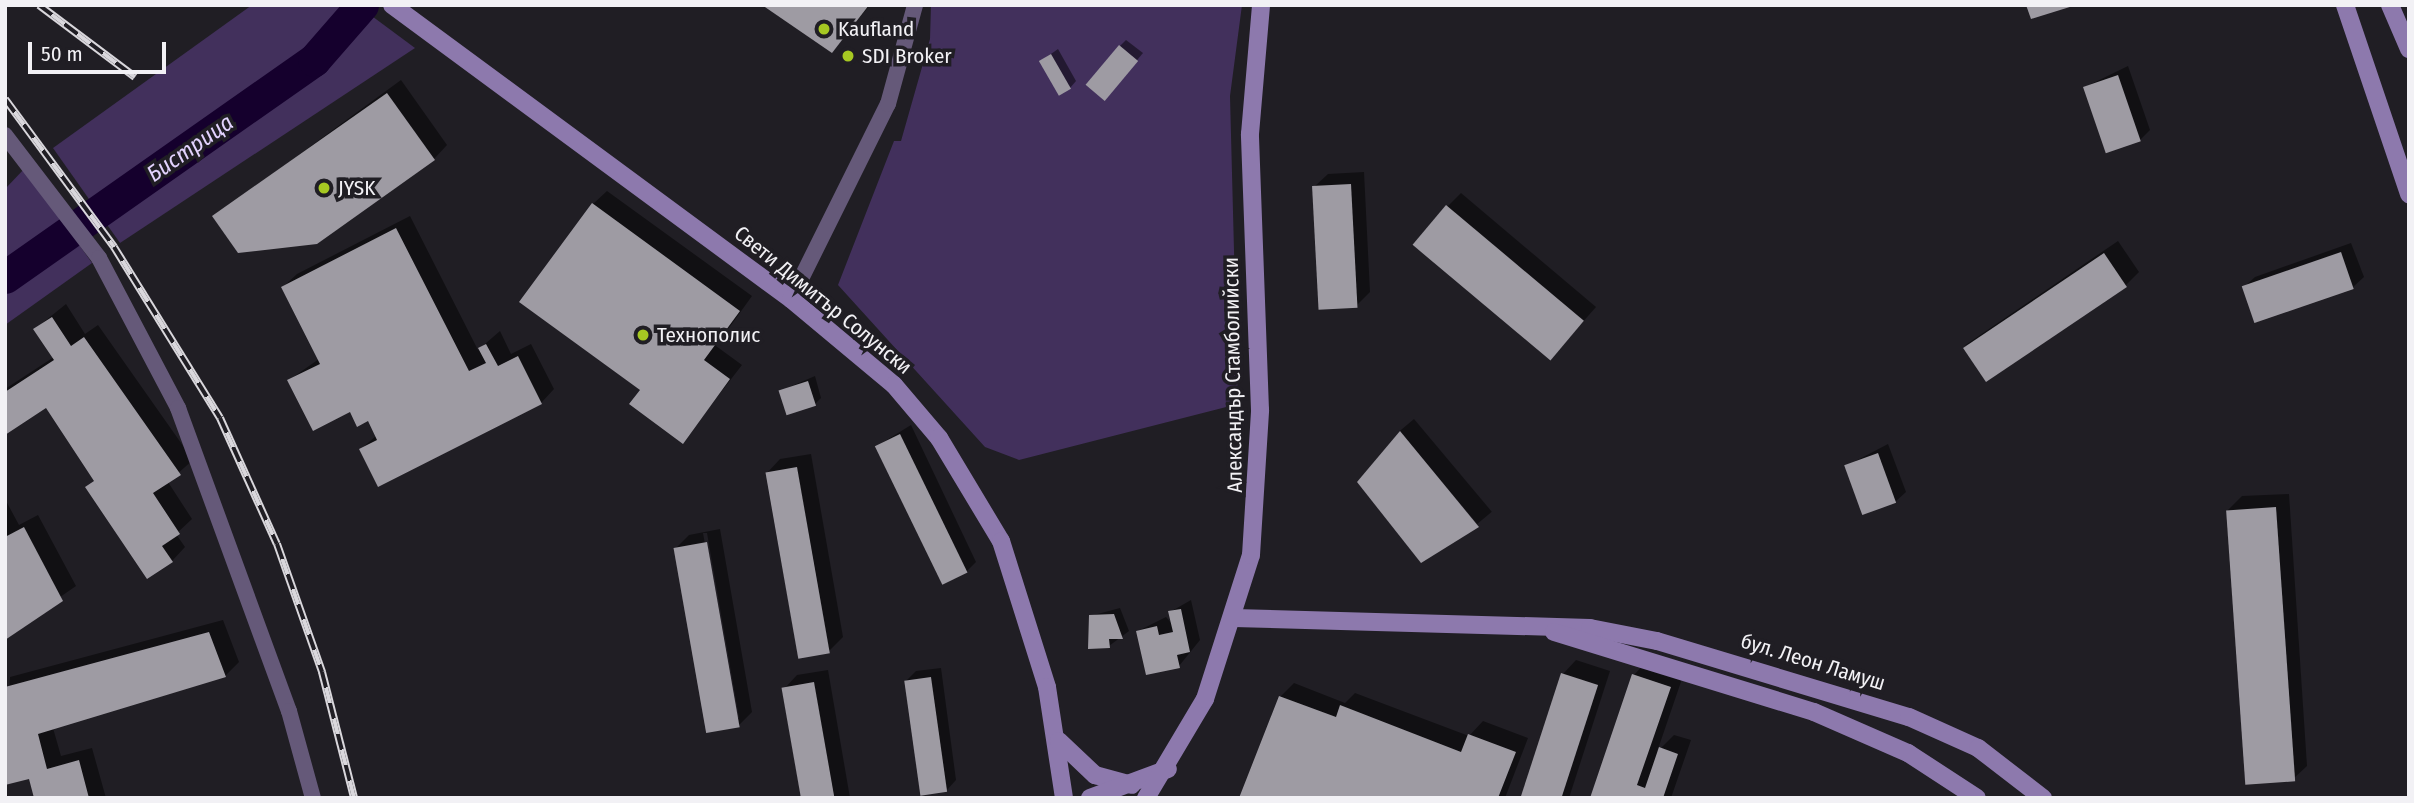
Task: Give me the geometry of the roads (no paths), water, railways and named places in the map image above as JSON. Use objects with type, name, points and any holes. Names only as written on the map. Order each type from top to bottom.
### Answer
[{"type":"street","name":"Свети Димитър Солунски","points":[[392,5],[791,299],[894,385],[969,484],[1001,541],[1025,604],[1056,735],[1064,798]]},
{"type":"street","points":[[791,299],[888,104],[915,5]]},
{"type":"street","name":"Александър Стамболийски","points":[[1146,798],[1168,769],[1205,699],[1234,618],[1258,499],[1250,134],[1261,5]]},
{"type":"street","points":[[2345,5],[2409,194]]},
{"type":"street","points":[[2390,5],[2409,49]]},
{"type":"street","points":[[5,135],[31,164],[99,258],[178,408],[289,711],[313,798]]},
{"type":"street","name":"бул. Леон Ламуш","points":[[1234,618],[1548,629],[1590,628],[1657,641],[1857,699],[1978,748],[2043,798]]},
{"type":"street","name":"бул. Леон Ламуш","points":[[1548,629],[1814,712],[1908,753],[1978,798]]},
{"type":"street","points":[[1056,735],[1068,755],[1095,775],[1132,785]]},
{"type":"street","points":[[1090,798],[1132,785],[1168,769]]},
{"type":"waterway","name":"Бистрица","points":[[5,277],[314,60],[362,5]]},
{"type":"railway","points":[[39,5],[135,77]]},
{"type":"railway","points":[[5,99],[114,247],[220,418],[277,544],[322,672],[354,798]]},
{"type":"place","name":"Kaufland","points":[[824,29]]},
{"type":"place","name":"SDI Broker","points":[[848,56]]},
{"type":"place","name":"JYSK","points":[[324,188]]},
{"type":"place","name":"Технополис","points":[[643,335]]}]
